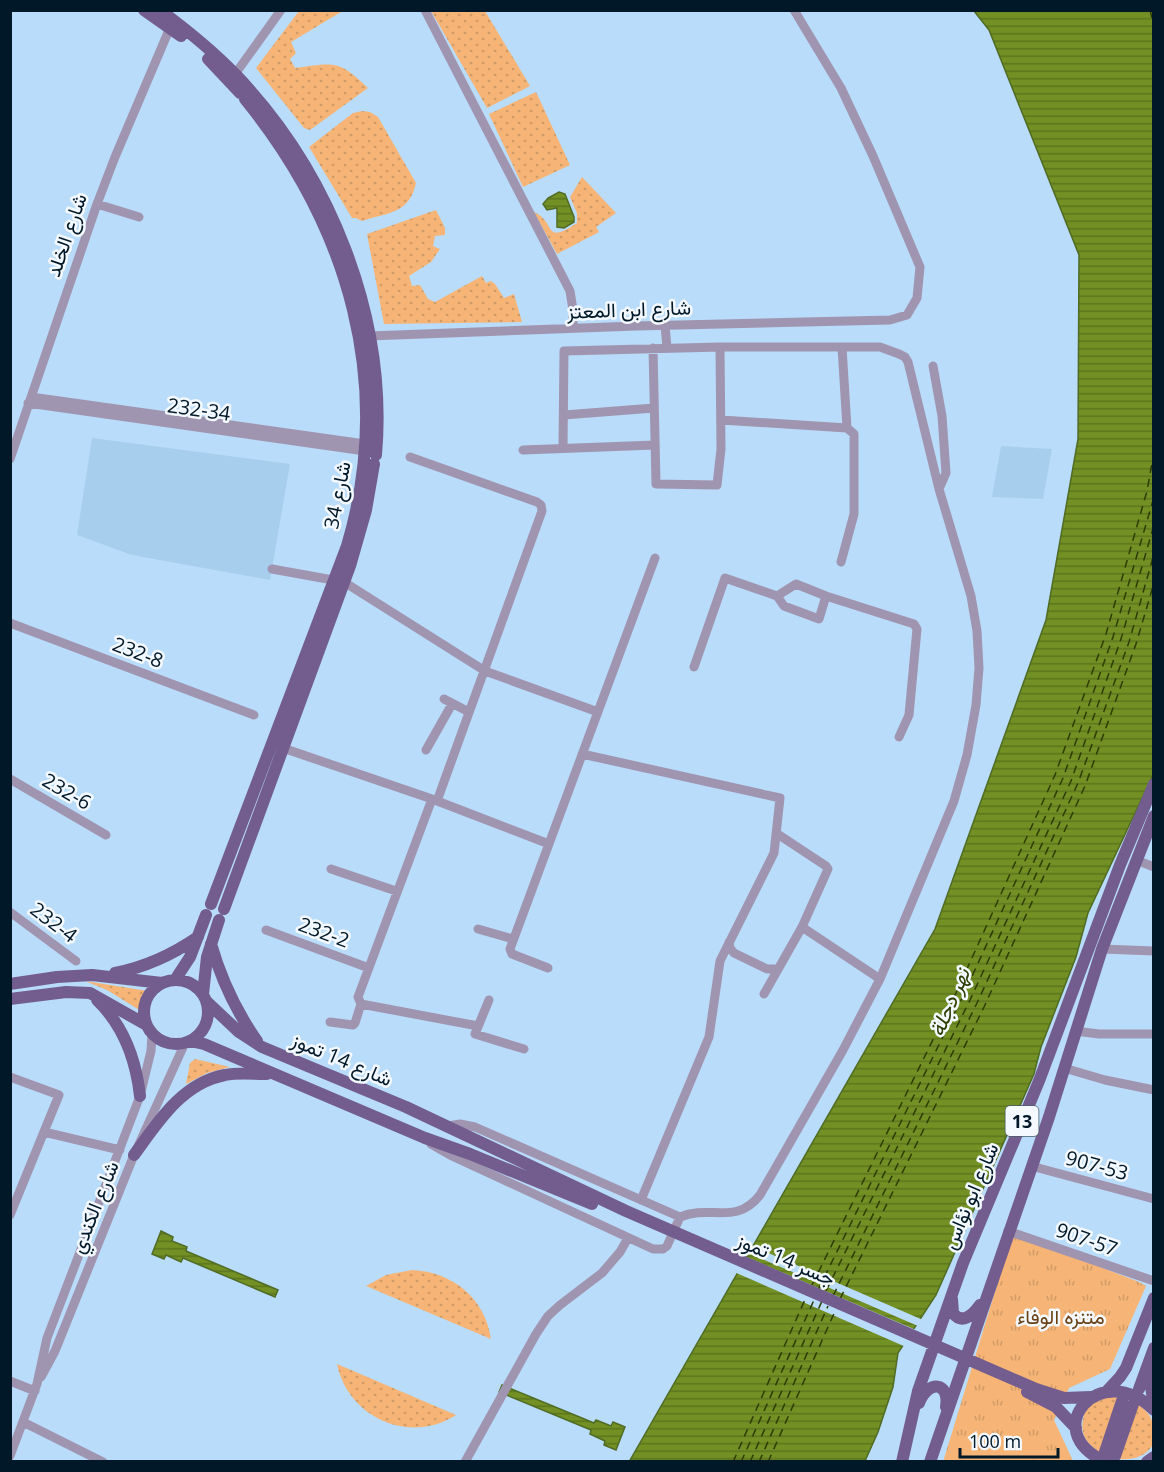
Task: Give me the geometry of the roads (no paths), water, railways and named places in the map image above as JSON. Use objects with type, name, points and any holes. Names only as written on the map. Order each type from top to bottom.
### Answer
[{"type":"main road","points":[[144,10],[172,24]]},
{"type":"main road","points":[[159,10],[172,24]]},
{"type":"main road","name":"شارع 34","points":[[172,24],[261,102],[285,134],[327,208],[351,268],[369,336],[377,400],[370,453],[340,581],[278,746],[211,944],[205,967],[205,998]]},
{"type":"main road","name":"شارع 34","points":[[232,77],[299,175],[321,216],[338,256],[359,333],[370,453]]},
{"type":"main road","name":"شارع 34","points":[[175,980],[186,964],[198,937],[278,746]]},
{"type":"main road","name":"شارع ابو نؤاس","points":[[904,1455],[918,1391],[963,1263],[1039,1081],[1120,865],[1154,784]]},
{"type":"main road","name":"13","points":[[930,1461],[1064,1068],[1102,948],[1154,816]]},
{"type":"main road","points":[[10,984],[57,976],[100,975],[133,970],[167,957],[198,937]]},
{"type":"main road","points":[[211,944],[231,998],[262,1047]]},
{"type":"main road","points":[[100,975],[162,983]]},
{"type":"main road","points":[[10,999],[66,992],[90,993],[148,1029],[167,1044],[187,1042],[204,1028],[208,1015],[205,998],[189,982],[175,980],[156,986],[147,997],[143,1010],[148,1029]]},
{"type":"main road","points":[[90,993],[110,1015],[125,1040],[135,1067],[140,1096]]},
{"type":"main road","name":"شارع 14 تموز","points":[[205,998],[240,1032],[262,1047],[448,1126],[471,1138]]},
{"type":"main road","name":"شارع 14 تموز","points":[[187,1042],[204,1044],[426,1138],[465,1152]]},
{"type":"main road","points":[[134,1155],[164,1114],[185,1094],[198,1086],[225,1075],[276,1074]]},
{"type":"main road","name":"جسر 14 تموز","points":[[471,1138],[636,1216],[1015,1380],[1060,1397],[1091,1397],[1106,1392]]},
{"type":"main road","name":"جسر 14 تموز","points":[[465,1152],[623,1217],[1034,1396],[1063,1413],[1076,1428],[1087,1461]]},
{"type":"main road","points":[[963,1263],[952,1305],[955,1316],[964,1319],[976,1311],[996,1267]]},
{"type":"main road","points":[[1106,1392],[1126,1368],[1154,1298]]},
{"type":"main road","points":[[1154,1305],[1133,1387],[1154,1348]]},
{"type":"main road","points":[[1154,1363],[1150,1381],[1154,1405]]},
{"type":"main road","points":[[904,1455],[921,1396],[933,1386],[943,1389],[947,1403],[939,1434]]},
{"type":"main road","points":[[1106,1392],[1133,1396],[1154,1410]]},
{"type":"main road","points":[[1076,1428],[1078,1413],[1091,1397]]},
{"type":"main road","points":[[1082,1442],[1093,1454],[1109,1457],[1128,1402]]},
{"type":"main road","points":[[1147,1461],[1153,1457]]},
{"type":"street","points":[[232,77],[281,10]]},
{"type":"street","points":[[425,10],[570,291],[573,328]]},
{"type":"street","name":"شارع ابن المعتز","points":[[369,336],[665,325],[890,320],[907,315],[917,298],[920,267],[873,156],[841,88],[794,10]]},
{"type":"street","name":"شارع الخلد","points":[[10,459],[97,204],[172,24]]},
{"type":"street","points":[[97,204],[139,217]]},
{"type":"street","points":[[665,325],[667,348]]},
{"type":"street","points":[[653,348],[656,484],[717,485],[721,449],[720,347]]},
{"type":"street","points":[[426,1138],[431,1144],[452,1156],[653,1249],[663,1249],[666,1246],[680,1217],[690,1213],[725,1214],[743,1211],[752,1205],[760,1196],[843,1050],[880,979],[954,801],[967,755],[976,705],[979,668],[975,619],[971,596],[939,489],[905,357],[880,347],[720,347],[564,351],[562,448]]},
{"type":"street","points":[[842,347],[847,428]]},
{"type":"street","points":[[933,366],[942,416],[946,473],[939,489]]},
{"type":"street","name":"232-34","points":[[29,400],[370,453]]},
{"type":"street","points":[[564,415],[654,408]]},
{"type":"street","points":[[721,420],[847,428],[854,434],[854,514],[841,562]]},
{"type":"street","points":[[523,450],[654,445]]},
{"type":"street","points":[[330,1022],[353,1025],[357,1020],[361,1004],[358,997],[396,891],[470,712],[542,511],[541,505],[410,457]]},
{"type":"street","points":[[548,968],[510,953],[513,939],[655,558]]},
{"type":"street","points":[[272,569],[340,581],[485,671],[598,712]]},
{"type":"street","points":[[694,667],[725,578],[777,596],[784,606],[819,618],[826,596]]},
{"type":"street","points":[[777,596],[796,584],[826,596],[910,621],[917,629],[909,715],[899,737]]},
{"type":"street","name":"232-8","points":[[10,623],[254,715]]},
{"type":"street","points":[[426,750],[448,702],[470,712]]},
{"type":"street","points":[[278,746],[434,800],[549,844]]},
{"type":"street","points":[[582,754],[780,798],[774,853],[720,961],[709,1037],[641,1200]]},
{"type":"street","name":"232-6","points":[[10,779],[106,835]]},
{"type":"street","points":[[764,994],[802,927],[828,869],[776,833]]},
{"type":"street","points":[[1136,860],[1154,867]]},
{"type":"street","points":[[331,869],[396,891]]},
{"type":"street","name":"232-4","points":[[10,912],[76,961]]},
{"type":"street","points":[[802,927],[880,979]]},
{"type":"street","points":[[478,929],[513,939]]},
{"type":"street","name":"232-2","points":[[266,930],[369,968]]},
{"type":"street","points":[[729,942],[734,953],[767,969],[778,969]]},
{"type":"street","points":[[1102,948],[1154,951]]},
{"type":"street","points":[[489,1000],[475,1031],[477,1036],[524,1049]]},
{"type":"street","points":[[361,1004],[478,1026]]},
{"type":"street","name":"شارع الكندي","points":[[36,1387],[46,1338],[140,1096],[151,1051],[148,1029]]},
{"type":"street","points":[[1075,1031],[1099,1034],[1154,1034]]},
{"type":"street","name":"شارع الكندي","points":[[10,1456],[36,1387],[55,1351],[134,1155],[187,1042]]},
{"type":"street","points":[[1064,1068],[1105,1080],[1154,1090]]},
{"type":"street","points":[[10,1077],[59,1095],[10,1215]]},
{"type":"street","points":[[448,1126],[460,1124],[475,1127],[680,1217]]},
{"type":"street","points":[[44,1132],[120,1150]]},
{"type":"street","name":"907-53","points":[[1031,1166],[1154,1199]]},
{"type":"street","name":"907-57","points":[[1008,1231],[1154,1281]]},
{"type":"street","points":[[465,1461],[548,1316],[602,1273],[628,1238]]},
{"type":"street","points":[[66,1288],[79,1292]]},
{"type":"street","points":[[10,1381],[36,1387]]},
{"type":"street","points":[[23,1422],[103,1461]]},
{"type":"water","name":"نهر دجلة","points":[[974,11],[1153,11],[1153,775],[1088,913],[1076,957],[1041,1047],[1034,1074],[936,1295],[898,1353],[893,1387],[878,1432],[865,1461],[629,1462],[935,929],[1046,620],[1078,439],[1079,255],[989,30]]},
{"type":"water","points":[[559,192],[565,194],[574,217],[574,222],[564,228],[557,227],[557,208],[547,210],[543,204]]},
{"type":"water","points":[[161,1231],[173,1237],[172,1241],[187,1247],[186,1251],[278,1290],[275,1297],[183,1258],[181,1262],[166,1255],[164,1259],[152,1254]]},
{"type":"water","points":[[502,1385],[594,1423],[596,1420],[611,1426],[613,1422],[625,1427],[616,1450],[604,1445],[605,1441],[590,1434],[591,1430],[499,1392]]},
{"type":"park label","name":"متنزه الوفاء","points":[[1061,1316]]}]
